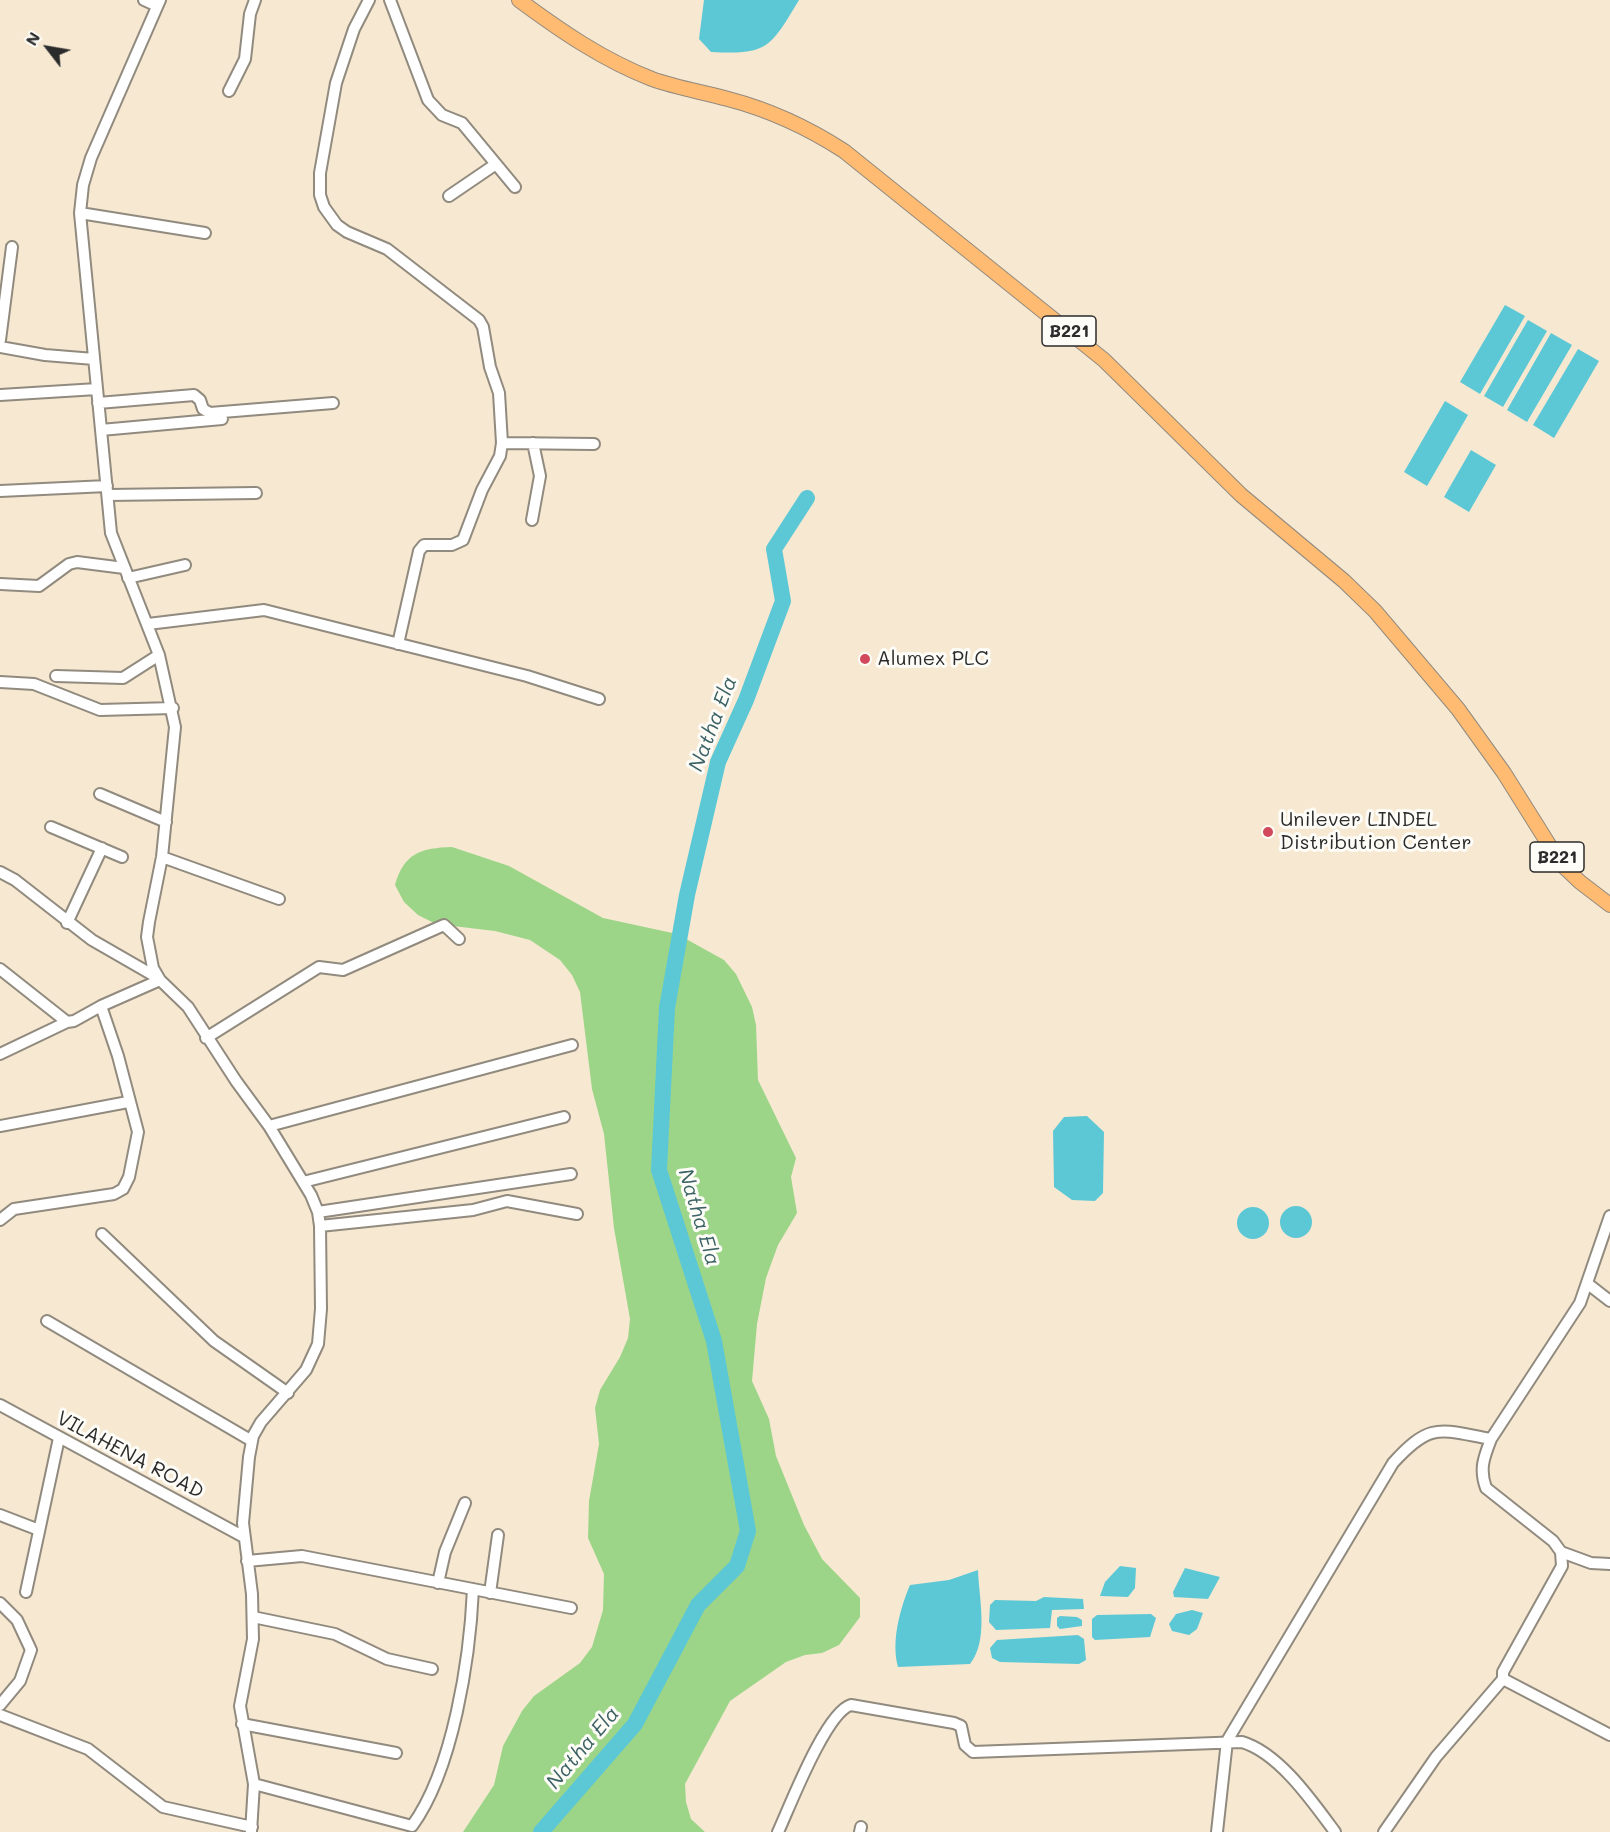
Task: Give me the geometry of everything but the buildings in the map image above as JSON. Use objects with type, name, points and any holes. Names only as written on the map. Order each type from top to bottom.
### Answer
[{"type":"main road","name":"B221","points":[[519,0],[590,49],[623,66],[653,79],[775,114],[820,135],[844,151],[1098,354],[1241,495],[1344,581],[1402,640],[1451,700],[1504,773],[1562,864],[1580,882],[1610,905]]},
{"type":"street","points":[[144,0],[158,3],[91,158],[83,185],[80,213],[111,533],[159,655],[173,708],[175,744],[162,857],[147,937],[153,968],[160,980]]},
{"type":"street","points":[[229,91],[245,59],[250,14],[255,0]]},
{"type":"street","points":[[369,0],[354,29],[336,83],[320,173],[320,195],[324,207],[337,225],[347,232],[387,249],[481,322],[490,367],[499,393],[502,443],[500,456],[482,490],[463,540],[452,545],[424,545],[419,551],[399,644]]},
{"type":"street","points":[[390,0],[428,100],[441,115],[462,123],[515,187]]},
{"type":"street","points":[[449,196],[496,164]]},
{"type":"street","points":[[80,213],[204,233]]},
{"type":"street","points":[[0,340],[12,247]]},
{"type":"street","points":[[0,347],[45,355],[94,359]]},
{"type":"street","points":[[0,395],[97,389]]},
{"type":"street","points":[[98,403],[194,395],[200,400],[203,409],[210,413],[333,403]]},
{"type":"street","points":[[101,430],[270,415]]},
{"type":"street","points":[[502,443],[594,444]]},
{"type":"street","points":[[532,520],[540,476],[533,443]]},
{"type":"street","points":[[0,491],[108,490],[256,493]]},
{"type":"street","points":[[0,584],[39,586],[77,562],[126,573],[185,565]]},
{"type":"street","points":[[148,624],[264,609],[526,676],[599,699]]},
{"type":"street","points":[[56,676],[123,678],[159,655]]},
{"type":"street","points":[[0,682],[34,684],[100,710],[173,708]]},
{"type":"street","points":[[100,794],[166,822]]},
{"type":"street","points":[[51,827],[122,857]]},
{"type":"street","points":[[67,923],[102,848]]},
{"type":"street","points":[[162,857],[279,899]]},
{"type":"street","points":[[0,872],[15,880],[67,923],[160,980],[188,1007],[206,1038],[269,1126],[303,1182],[318,1212],[321,1309],[318,1344],[306,1370],[261,1422],[252,1441],[243,1510],[253,1617],[250,1659],[240,1698],[242,1725],[254,1784],[251,1830],[163,1807],[88,1749],[0,1715]]},
{"type":"street","points":[[206,1038],[319,966],[343,970],[444,925],[459,939]]},
{"type":"street","points":[[0,969],[67,1022]]},
{"type":"street","points":[[0,1054],[160,980]]},
{"type":"street","points":[[0,1220],[14,1209],[114,1194],[123,1189],[129,1177],[138,1132],[128,1102],[118,1056],[101,1006]]},
{"type":"street","points":[[269,1126],[572,1044]]},
{"type":"street","points":[[0,1126],[128,1102]]},
{"type":"street","points":[[303,1182],[564,1117]]},
{"type":"street","points":[[318,1212],[571,1174]]},
{"type":"street","points":[[320,1226],[473,1210],[507,1201],[577,1214]]},
{"type":"street","points":[[1384,1832],[1436,1757],[1503,1679],[1503,1672],[1562,1566],[1561,1552],[1553,1540],[1486,1488],[1481,1476],[1482,1461],[1491,1439],[1580,1303],[1610,1216]]},
{"type":"street","points":[[102,1234],[214,1341],[288,1393]]},
{"type":"street","points":[[1588,1284],[1610,1301]]},
{"type":"street","points":[[47,1321],[252,1441]]},
{"type":"street","name":"VILAHENA ROAD","points":[[0,1405],[244,1537]]},
{"type":"street","points":[[1217,1832],[1227,1741],[1394,1463],[1414,1440],[1437,1430],[1491,1439]]},
{"type":"street","points":[[26,1593],[59,1438]]},
{"type":"street","points":[[438,1583],[445,1552],[465,1503]]},
{"type":"street","points":[[0,1515],[39,1530]]},
{"type":"street","points":[[490,1593],[498,1535]]},
{"type":"street","points":[[1561,1552],[1591,1563],[1610,1564]]},
{"type":"street","points":[[247,1561],[302,1556],[571,1608]]},
{"type":"street","points":[[254,1784],[412,1826],[422,1812],[454,1730],[472,1618],[473,1589]]},
{"type":"street","points":[[0,1604],[17,1620],[31,1650],[20,1681],[0,1705]]},
{"type":"street","points":[[253,1617],[335,1634],[387,1659],[432,1669]]},
{"type":"street","points":[[1503,1679],[1610,1735]]},
{"type":"street","points":[[778,1832],[825,1732],[837,1713],[851,1705],[954,1723],[961,1726],[965,1745],[974,1752],[1077,1750],[1242,1742],[1262,1750],[1308,1795],[1335,1832]]},
{"type":"street","points":[[242,1725],[396,1753]]},
{"type":"green space","points":[[452,847],[509,866],[603,918],[677,934],[724,960],[736,974],[752,1007],[756,1025],[758,1080],[796,1158],[791,1177],[797,1213],[778,1245],[766,1278],[757,1324],[752,1381],[769,1419],[776,1456],[804,1525],[822,1559],[860,1598],[860,1617],[839,1645],[822,1653],[805,1655],[786,1662],[730,1701],[685,1784],[686,1802],[691,1819],[705,1832],[463,1832],[494,1785],[503,1746],[522,1711],[534,1696],[580,1663],[592,1647],[603,1610],[604,1574],[588,1538],[589,1501],[599,1444],[595,1408],[600,1390],[620,1357],[628,1338],[630,1319],[614,1228],[604,1134],[592,1089],[580,992],[572,975],[560,960],[530,940],[495,931],[436,924],[418,915],[404,902],[395,885],[403,866],[409,859],[423,851]]},
{"type":"water","points":[[704,0],[799,0],[781,29],[766,45],[756,50],[730,53],[711,52],[699,39]]},
{"type":"water","points":[[1505,305],[1525,316],[1480,394],[1460,382]]},
{"type":"water","points":[[1528,320],[1547,331],[1503,407],[1484,396]]},
{"type":"water","points":[[1551,333],[1572,345],[1527,422],[1507,410]]},
{"type":"water","points":[[1578,349],[1599,361],[1554,438],[1533,425]]},
{"type":"water","points":[[1445,401],[1468,415],[1427,486],[1404,472]]},
{"type":"water","points":[[1471,450],[1496,465],[1469,512],[1444,497]]},
{"type":"water","points":[[1087,1116],[1104,1132],[1103,1193],[1095,1201],[1072,1200],[1054,1187],[1053,1131],[1064,1117]]},
{"type":"water","points":[[1296,1206],[1307,1211],[1312,1222],[1307,1233],[1296,1238],[1285,1233],[1280,1222],[1285,1211]]},
{"type":"water","points":[[1253,1207],[1264,1212],[1269,1223],[1264,1234],[1253,1239],[1242,1234],[1237,1223],[1242,1212]]},
{"type":"water","points":[[1120,1566],[1136,1568],[1135,1588],[1128,1597],[1100,1596],[1105,1582]]},
{"type":"water","points":[[1185,1568],[1220,1577],[1208,1599],[1174,1597],[1173,1592]]},
{"type":"water","points":[[978,1570],[981,1631],[976,1654],[970,1664],[898,1667],[896,1636],[910,1585],[949,1580]]},
{"type":"water","points":[[1044,1597],[1083,1599],[1084,1609],[1052,1610],[1050,1628],[996,1630],[989,1622],[990,1605],[995,1600],[1036,1601]]},
{"type":"water","points":[[1192,1610],[1203,1613],[1197,1629],[1189,1635],[1172,1631],[1169,1624],[1176,1614]]},
{"type":"water","points":[[1151,1614],[1156,1618],[1150,1637],[1095,1640],[1092,1637],[1092,1619],[1097,1615]]},
{"type":"water","points":[[1060,1616],[1077,1617],[1082,1620],[1082,1626],[1060,1629],[1057,1626],[1057,1618]]},
{"type":"water","points":[[1078,1635],[1084,1639],[1086,1660],[1079,1664],[1000,1662],[992,1658],[990,1648],[997,1640]]},
{"type":"waterway","name":"Natha Ela","points":[[541,1832],[635,1724],[698,1605],[737,1566],[748,1531],[714,1341],[659,1170],[667,1008],[687,895],[718,762],[746,700],[783,601],[774,549],[807,498]]},
{"type":"place","name":"Alumex PLC","points":[[865,659]]},
{"type":"place","name":"Unilever LINDEL Distribution Center","points":[[1268,832]]}]
